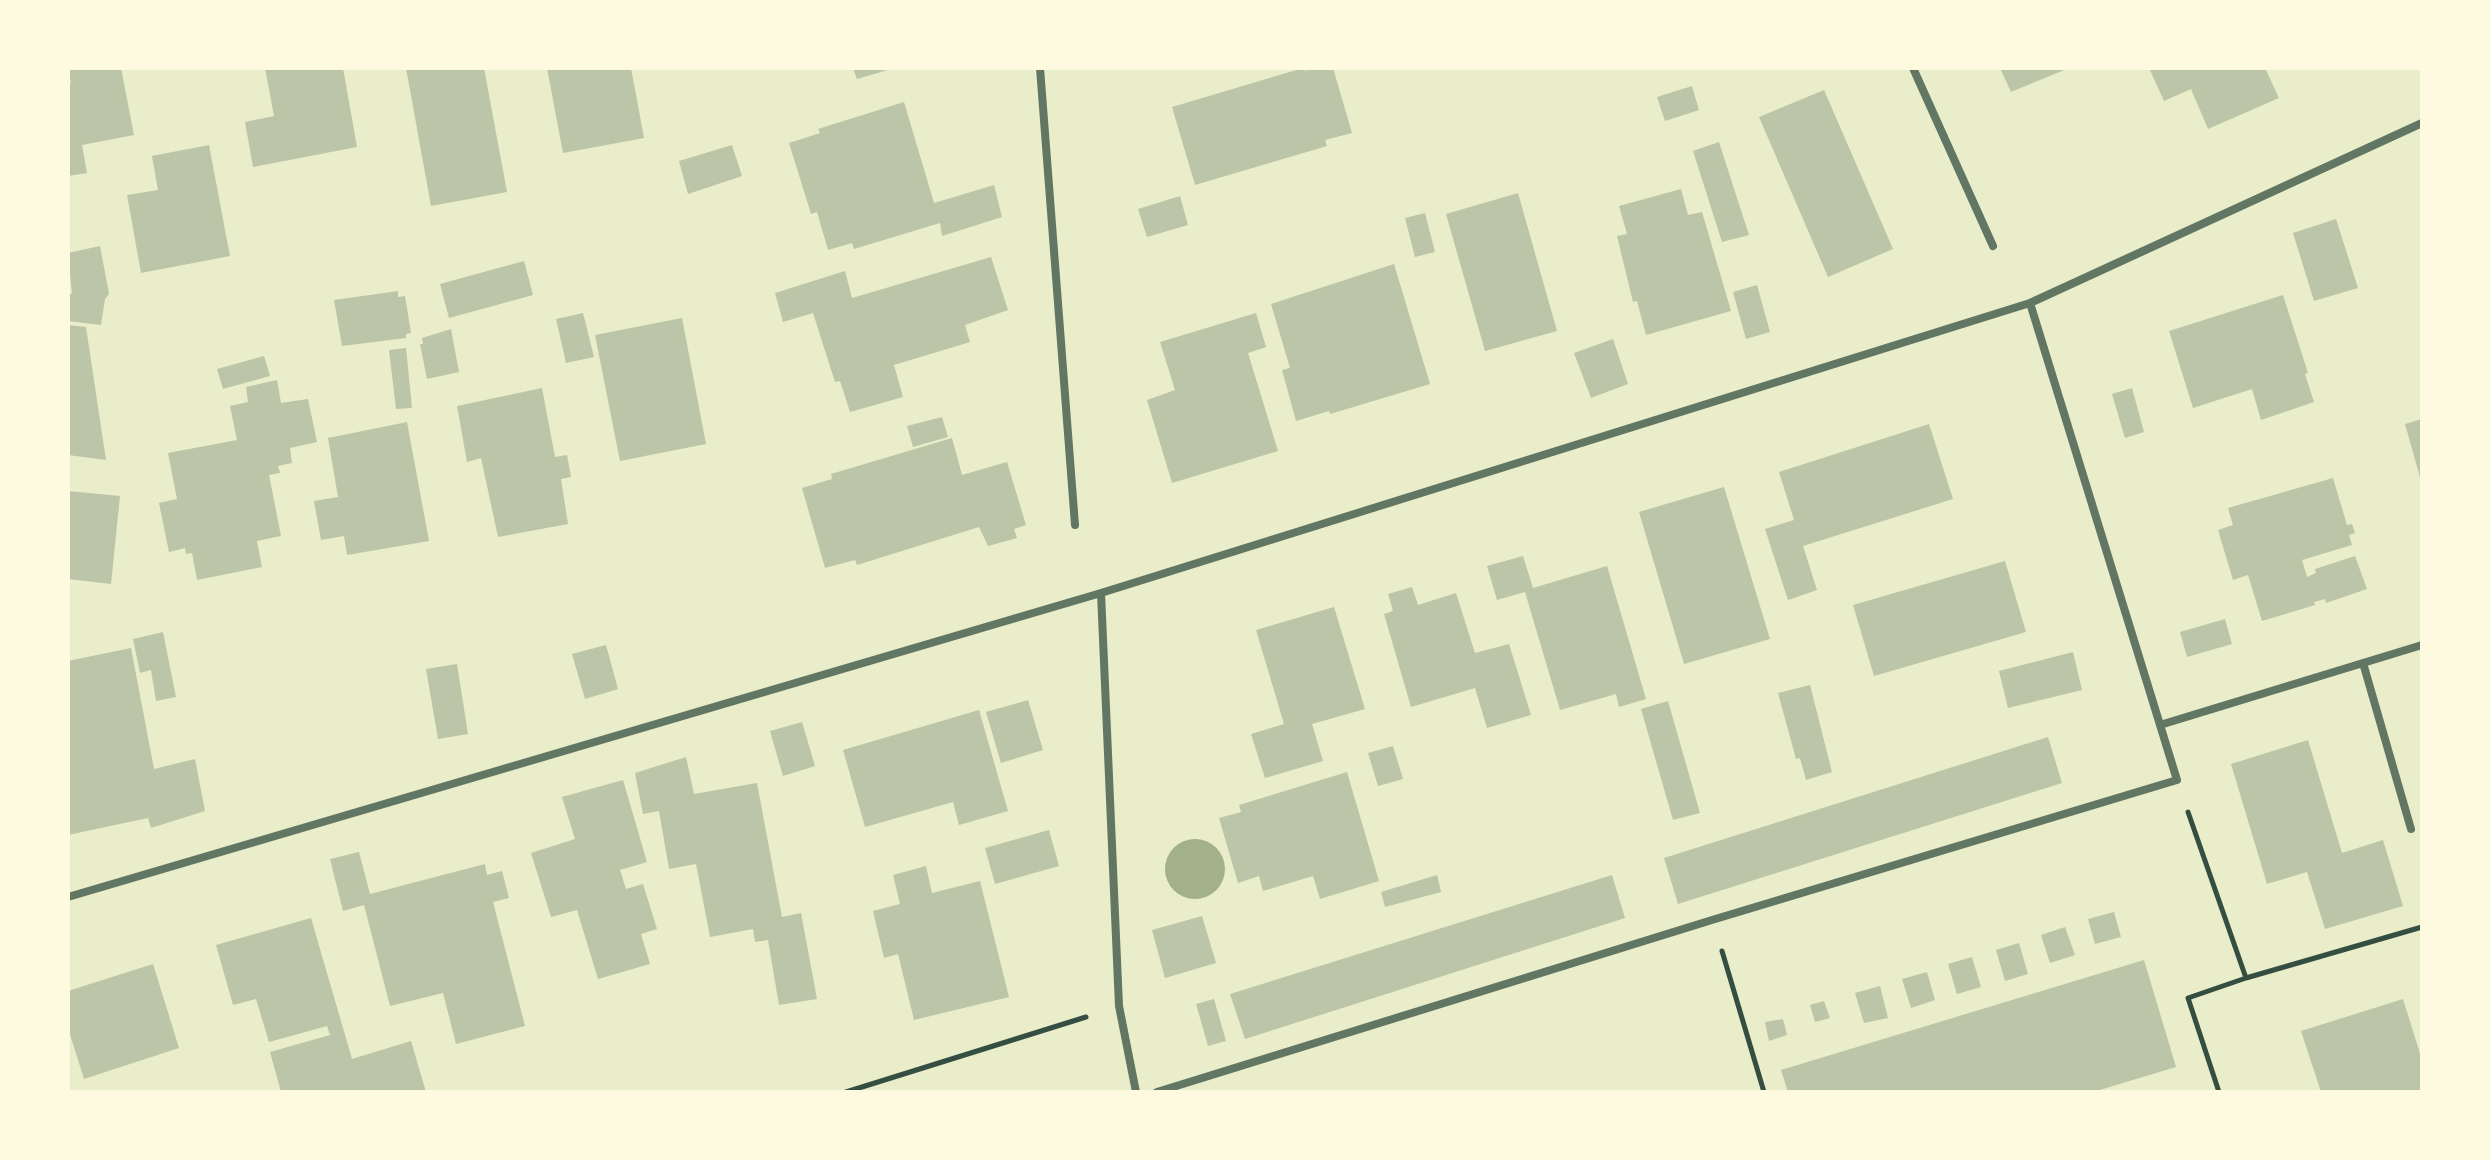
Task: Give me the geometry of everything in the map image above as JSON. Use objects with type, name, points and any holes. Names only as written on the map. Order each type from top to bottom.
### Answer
[{"type":"street","points":[[1040,68],[1075,525]]},
{"type":"street","points":[[1913,68],[1993,246]]},
{"type":"street","points":[[68,897],[1101,593],[2030,303],[2422,123]]},
{"type":"street","points":[[1157,1092],[2177,780],[2030,303]]},
{"type":"street","points":[[1101,593],[1119,1006],[1136,1092]]},
{"type":"street","points":[[2160,725],[2422,645]]},
{"type":"street","points":[[2363,663],[2411,829]]},
{"type":"path","points":[[2177,780],[2246,978]]},
{"type":"path","points":[[1712,920],[1764,1092]]},
{"type":"path","points":[[2219,1092],[2188,998],[2422,927]]},
{"type":"path","points":[[846,1092],[1119,1006]]},
{"type":"shaded area","points":[[1195,839],[1207,841],[1216,848],[1223,857],[1223,881],[1216,890],[1207,897],[1195,899],[1183,897],[1174,890],[1167,881],[1165,869],[1167,857],[1174,848],[1183,841]]},
{"type":"building","points":[[68,68],[121,68],[134,135],[82,145],[87,173],[68,176],[68,83],[71,83]]},
{"type":"building","points":[[265,68],[343,68],[357,147],[253,167],[245,122],[274,116]]},
{"type":"building","points":[[406,68],[484,68],[507,192],[431,206]]},
{"type":"building","points":[[547,68],[631,68],[644,138],[563,153]]},
{"type":"building","points":[[853,68],[890,68],[891,69],[857,79]]},
{"type":"building","points":[[1303,68],[1305,71],[1333,68],[1352,133],[1325,140],[1327,146],[1195,185],[1172,107]]},
{"type":"building","points":[[2000,68],[2069,68],[2011,92]]},
{"type":"building","points":[[2149,68],[2265,68],[2279,98],[2208,129],[2191,89],[2164,101]]},
{"type":"building","points":[[1692,86],[1699,110],[1665,121],[1657,97]]},
{"type":"building","points":[[1824,90],[1893,249],[1828,277],[1759,117]]},
{"type":"building","points":[[904,102],[934,203],[994,185],[1002,217],[942,236],[940,223],[854,249],[852,243],[828,250],[817,212],[811,214],[789,143],[820,133],[818,129]]},
{"type":"building","points":[[1719,142],[1749,235],[1722,242],[1693,151]]},
{"type":"building","points":[[209,145],[230,256],[141,273],[127,195],[158,190],[152,156]]},
{"type":"building","points":[[732,145],[742,176],[688,194],[679,161]]},
{"type":"building","points":[[1681,189],[1688,215],[1702,212],[1731,311],[1646,335],[1637,301],[1633,302],[1617,236],[1627,234],[1619,206]]},
{"type":"building","points":[[1518,193],[1557,331],[1485,351],[1446,214]]},
{"type":"building","points":[[1180,196],[1188,225],[1147,237],[1138,209]]},
{"type":"building","points":[[1425,213],[1435,252],[1415,257],[1405,218]]},
{"type":"building","points":[[2336,219],[2358,288],[2314,301],[2293,233]]},
{"type":"building","points":[[100,246],[109,294],[105,299],[101,325],[68,321],[68,293],[72,294],[68,253]]},
{"type":"building","points":[[991,257],[1008,310],[965,325],[970,342],[894,365],[903,397],[850,412],[840,381],[835,382],[813,313],[783,322],[775,293],[845,271],[852,298]]},
{"type":"building","points":[[524,261],[533,295],[449,318],[440,284]]},
{"type":"building","points":[[1394,264],[1430,384],[1296,421],[1282,370],[1290,368],[1271,304]]},
{"type":"building","points":[[1757,285],[1770,332],[1746,339],[1733,292]]},
{"type":"building","points":[[398,291],[398,297],[405,296],[411,333],[406,334],[406,338],[342,346],[334,300]]},
{"type":"building","points":[[2283,295],[2314,402],[2261,420],[2252,389],[2193,408],[2169,331]]},
{"type":"building","points":[[583,313],[594,357],[566,363],[556,319]]},
{"type":"building","points":[[1256,313],[1266,347],[1248,353],[1278,451],[1172,483],[1147,400],[1175,390],[1160,342]]},
{"type":"building","points":[[682,318],[706,444],[620,461],[595,335]]},
{"type":"building","points":[[68,325],[86,327],[106,460],[68,455]]},
{"type":"building","points":[[451,329],[459,372],[427,379],[420,344],[423,344],[422,338]]},
{"type":"building","points":[[1613,339],[1628,384],[1591,398],[1574,353]]},
{"type":"building","points":[[406,348],[412,408],[396,409],[389,350]]},
{"type":"building","points":[[264,356],[270,376],[223,389],[217,369]]},
{"type":"building","points":[[277,380],[281,403],[308,399],[317,442],[290,448],[292,463],[278,466],[280,473],[269,475],[281,536],[257,541],[262,567],[197,580],[192,553],[186,554],[185,548],[169,552],[159,503],[177,499],[168,453],[237,440],[230,406],[248,402],[246,387]]},
{"type":"building","points":[[542,388],[555,457],[567,455],[571,477],[561,479],[568,524],[498,537],[481,458],[467,462],[457,406]]},
{"type":"building","points":[[2132,388],[2144,432],[2125,438],[2112,394]]},
{"type":"building","points":[[942,417],[948,437],[913,447],[907,426]]},
{"type":"building","points":[[2422,419],[2422,481],[2421,481],[2405,424]]},
{"type":"building","points":[[407,422],[429,541],[347,555],[344,536],[321,540],[314,501],[338,497],[328,438]]},
{"type":"building","points":[[1929,424],[1953,499],[1803,546],[1817,590],[1788,600],[1765,529],[1794,520],[1779,472]]},
{"type":"building","points":[[952,438],[962,475],[1007,462],[1026,525],[1014,529],[1017,538],[988,546],[979,527],[857,565],[855,560],[825,568],[802,488],[832,479],[831,474]]},
{"type":"building","points":[[2333,478],[2347,525],[2352,524],[2355,533],[2349,535],[2352,545],[2302,560],[2307,577],[2316,573],[2315,569],[2355,556],[2367,589],[2326,603],[2325,599],[2314,602],[2315,605],[2262,621],[2248,575],[2233,580],[2218,530],[2233,525],[2228,508]]},
{"type":"building","points":[[1724,487],[1770,639],[1684,664],[1639,512]]},
{"type":"building","points":[[68,491],[120,496],[111,584],[68,579]]},
{"type":"building","points":[[1523,556],[1533,588],[1607,566],[1646,699],[1619,707],[1616,694],[1560,710],[1525,592],[1497,600],[1487,566]]},
{"type":"building","points":[[2005,561],[2026,632],[1874,676],[1853,605]]},
{"type":"building","points":[[1412,587],[1418,605],[1456,593],[1475,653],[1509,644],[1531,715],[1487,728],[1475,688],[1411,707],[1384,614],[1393,611],[1388,594]]},
{"type":"building","points":[[1334,607],[1365,709],[1312,724],[1323,761],[1265,778],[1251,734],[1284,724],[1256,630]]},
{"type":"building","points":[[2225,619],[2232,644],[2187,657],[2180,632]]},
{"type":"building","points":[[163,632],[176,697],[156,701],[151,670],[140,673],[133,639]]},
{"type":"building","points":[[606,645],[618,689],[585,699],[572,654]]},
{"type":"building","points":[[131,648],[154,769],[195,759],[205,811],[151,828],[148,818],[68,835],[68,661]]},
{"type":"building","points":[[2073,652],[2082,690],[2008,708],[1999,671]]},
{"type":"building","points":[[457,664],[468,734],[438,739],[426,669]]},
{"type":"building","points":[[1810,685],[1832,772],[1806,780],[1800,758],[1796,759],[1778,693]]},
{"type":"building","points":[[1028,700],[1043,750],[1001,763],[986,712]]},
{"type":"building","points":[[1668,701],[1700,813],[1673,820],[1641,709]]},
{"type":"building","points":[[979,710],[1008,811],[959,825],[953,802],[865,827],[843,750]]},
{"type":"building","points":[[802,722],[815,766],[783,776],[770,731]]},
{"type":"building","points":[[2048,737],[2062,783],[1678,904],[1664,858]]},
{"type":"building","points":[[2308,740],[2342,853],[2383,840],[2403,906],[2325,929],[2307,872],[2267,884],[2231,764]]},
{"type":"building","points":[[1393,746],[1403,779],[1378,786],[1368,753]]},
{"type":"building","points":[[686,757],[694,794],[757,783],[782,917],[801,913],[817,999],[779,1005],[768,940],[755,942],[753,929],[710,937],[696,864],[669,869],[659,811],[643,814],[635,773]]},
{"type":"building","points":[[1347,772],[1379,881],[1320,899],[1313,876],[1263,891],[1259,876],[1238,883],[1219,818],[1241,812],[1239,805]]},
{"type":"building","points":[[623,780],[647,862],[620,870],[626,889],[643,884],[657,929],[641,934],[650,964],[598,979],[577,910],[551,917],[531,853],[575,839],[562,797]]},
{"type":"building","points":[[1049,830],[1059,866],[995,884],[985,848]]},
{"type":"building","points":[[359,852],[370,894],[485,864],[487,875],[502,871],[509,898],[493,902],[525,1026],[456,1044],[443,993],[390,1006],[364,905],[343,911],[330,859]]},
{"type":"building","points":[[926,866],[932,893],[980,881],[1009,997],[914,1020],[898,954],[884,958],[873,911],[900,904],[893,875]]},
{"type":"building","points":[[1437,875],[1441,892],[1385,907],[1381,892]]},
{"type":"building","points":[[1612,875],[1625,918],[1245,1039],[1230,994]]},
{"type":"building","points":[[2114,912],[2121,937],[2095,944],[2088,919]]},
{"type":"building","points":[[1202,916],[1216,963],[1165,978],[1152,930]]},
{"type":"building","points":[[311,918],[352,1059],[411,1041],[426,1092],[281,1092],[270,1052],[330,1035],[327,1026],[269,1042],[256,999],[233,1005],[216,945]]},
{"type":"building","points":[[2065,927],[2075,955],[2050,963],[2041,935]]},
{"type":"building","points":[[2019,943],[2028,974],[2005,981],[1996,950]]},
{"type":"building","points":[[1972,957],[1981,987],[1957,994],[1948,964]]},
{"type":"building","points":[[2144,960],[2176,1067],[2093,1092],[1788,1092],[1781,1070]]},
{"type":"building","points":[[153,964],[179,1048],[84,1079],[68,1028],[68,991]]},
{"type":"building","points":[[1927,972],[1935,1000],[1911,1008],[1902,979]]},
{"type":"building","points":[[1880,986],[1888,1018],[1864,1023],[1855,993]]},
{"type":"building","points":[[1214,999],[1226,1041],[1208,1046],[1196,1004]]},
{"type":"building","points":[[2403,999],[2422,1060],[2422,1092],[2321,1092],[2301,1031]]},
{"type":"building","points":[[1824,1001],[1830,1018],[1815,1022],[1810,1005]]},
{"type":"building","points":[[1783,1019],[1787,1035],[1769,1041],[1765,1022]]}]
